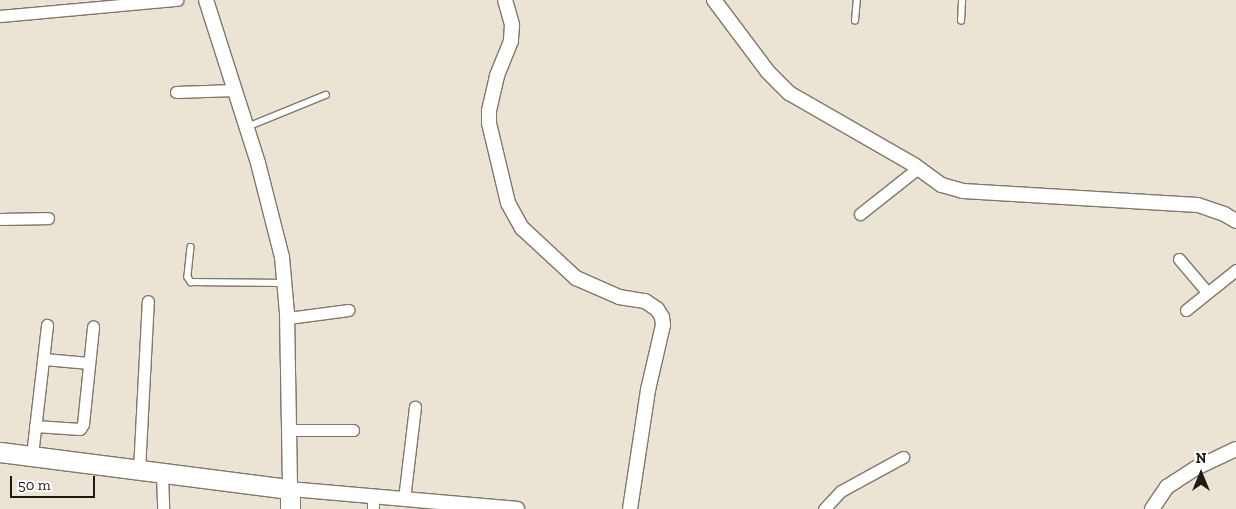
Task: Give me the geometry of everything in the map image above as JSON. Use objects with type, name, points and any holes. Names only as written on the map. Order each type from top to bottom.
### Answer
[{"type":"highway","points":[[0,452],[290,489],[290,509]]},
{"type":"street","points":[[0,16],[177,0]]},
{"type":"street","points":[[206,0],[269,203],[286,283],[290,489],[373,503],[404,499],[462,507],[517,509]]},
{"type":"street","points":[[505,0],[512,25],[511,40],[495,85],[489,122],[508,204],[522,228],[576,278],[619,297],[645,301],[657,309],[662,317],[663,325],[648,390],[630,509]]},
{"type":"street","points":[[714,0],[768,72],[789,94],[918,168],[942,185],[963,191],[1198,205],[1224,214],[1236,221]]},
{"type":"street","points":[[176,92],[235,90]]},
{"type":"street","points":[[860,214],[918,168]]},
{"type":"street","points":[[0,219],[48,218]]},
{"type":"street","points":[[1179,259],[1206,292]]},
{"type":"street","points":[[1186,310],[1206,292],[1236,270]]},
{"type":"street","points":[[139,470],[148,302]]},
{"type":"street","points":[[288,318],[348,310]]},
{"type":"street","points":[[32,455],[47,325]]},
{"type":"street","points":[[36,426],[80,429],[83,424],[93,327]]},
{"type":"street","points":[[44,359],[89,363]]},
{"type":"street","points":[[404,499],[415,407]]},
{"type":"street","points":[[289,430],[353,430]]},
{"type":"street","points":[[1152,509],[1167,487],[1196,468],[1236,449]]},
{"type":"street","points":[[824,509],[840,491],[903,457]]},
{"type":"street","points":[[162,474],[163,509]]},
{"type":"lane","points":[[855,21],[857,0]]},
{"type":"lane","points":[[960,21],[962,0]]},
{"type":"lane","points":[[246,127],[326,95]]},
{"type":"lane","points":[[191,247],[188,277],[191,282],[286,283]]}]
